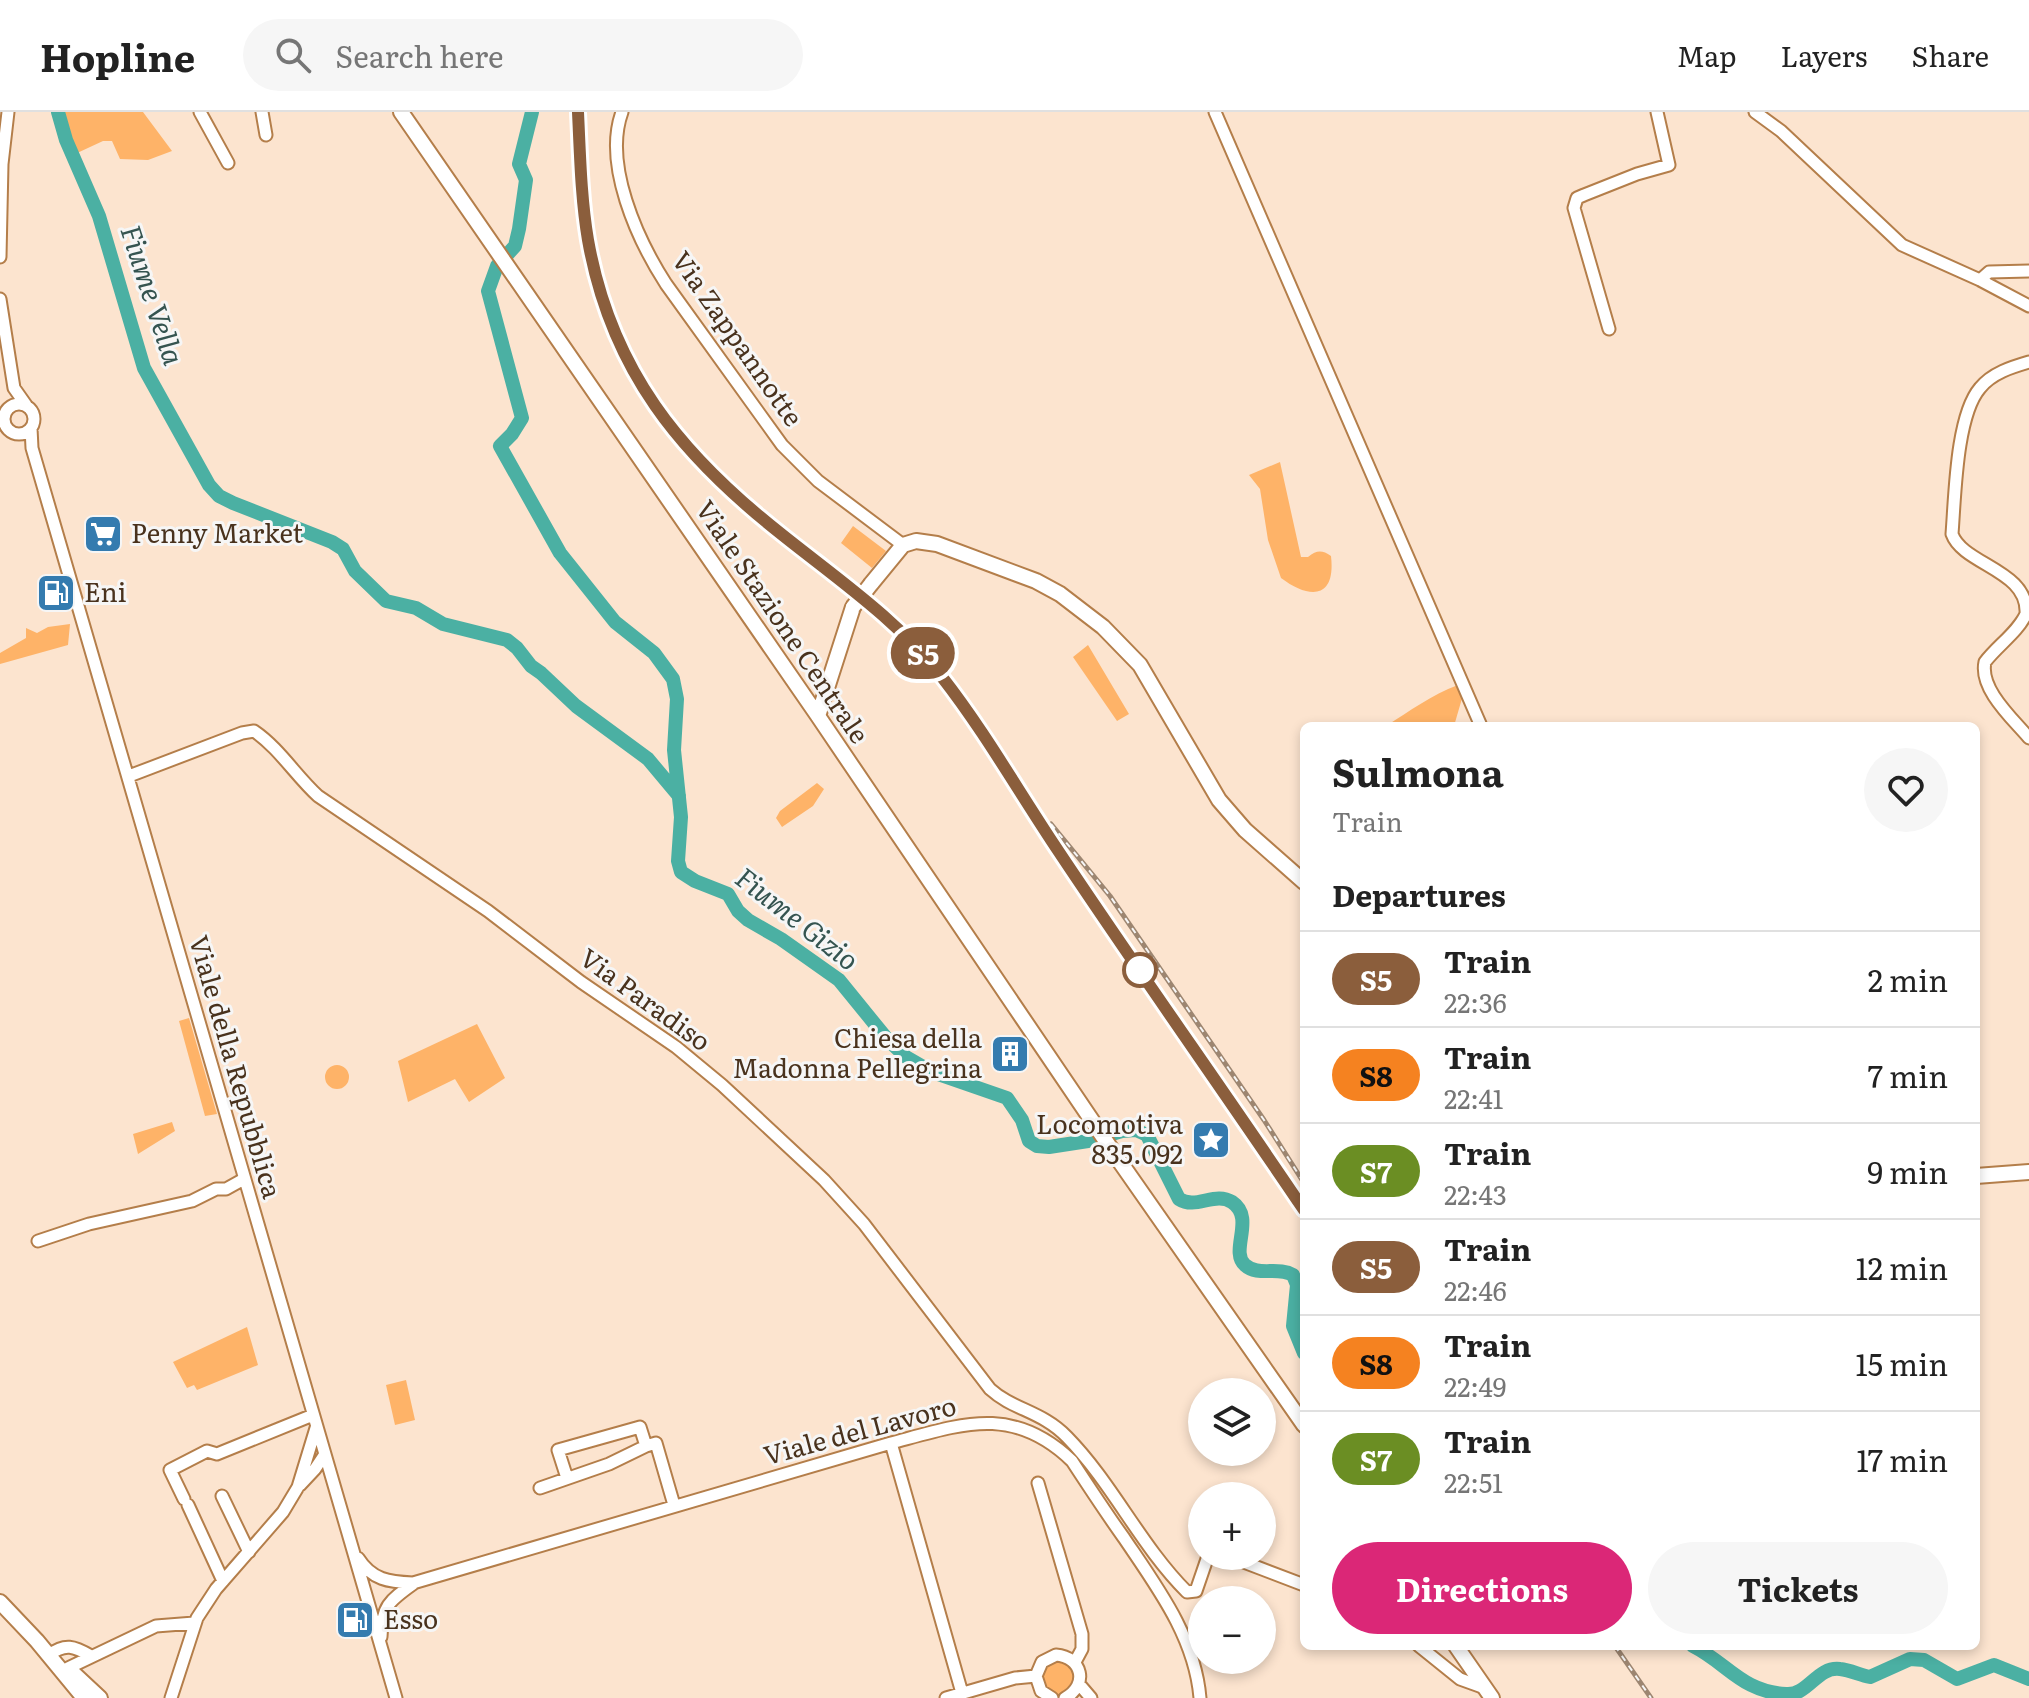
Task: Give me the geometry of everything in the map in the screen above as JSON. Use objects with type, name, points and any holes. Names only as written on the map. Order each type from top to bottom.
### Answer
[{"type":"main road","name":"Viale Stazione Centrale","points":[[401,112],[1300,1419]]},
{"type":"main road","points":[[818,716],[853,607],[903,545],[916,541],[937,544],[1036,581],[1060,594],[1103,627],[1140,665],[1219,800],[1245,830],[1300,878]]},
{"type":"main road","points":[[1980,1176],[2029,1172]]},
{"type":"main road","points":[[0,1602],[96,1697]]},
{"type":"main road","points":[[1459,1650],[1489,1693]]},
{"type":"main road","points":[[50,1654],[96,1697]]},
{"type":"street","points":[[0,257],[2,164],[8,112]]},
{"type":"street","points":[[200,112],[228,163]]},
{"type":"street","points":[[262,112],[266,135]]},
{"type":"street","name":"Via Zappannotte","points":[[622,112],[616,128],[621,179],[635,225],[666,284],[782,445],[818,481],[903,545]]},
{"type":"street","points":[[1215,112],[1479,722]]},
{"type":"street","points":[[1609,329],[1574,208],[1577,198],[1669,165],[1657,112]]},
{"type":"street","points":[[1755,112],[1781,131],[1902,245],[2029,306]]},
{"type":"street","points":[[1980,280],[1989,272],[2029,271]]},
{"type":"street","points":[[0,299],[2,337],[14,388],[34,415],[31,428],[9,430],[4,420],[14,388]]},
{"type":"street","points":[[2029,362],[1991,377],[1970,403],[1957,470],[1952,534],[1956,543],[1968,552],[1997,566],[2023,585],[2028,600],[2027,612],[1985,662],[1983,670],[1994,694],[2029,738]]},
{"type":"street","points":[[5,413],[16,404],[26,405]]},
{"type":"street","name":"Viale della Repubblica","points":[[31,428],[32,448],[396,1698]]},
{"type":"street","name":"Viale della Repubblica","points":[[9,430],[32,448]]},
{"type":"street","name":"Via Paradiso","points":[[129,776],[254,731],[318,796],[488,911],[581,982],[676,1047],[722,1085],[824,1180],[864,1224],[990,1389],[1001,1399],[1031,1410],[1053,1423],[1066,1435],[1098,1470],[1148,1548],[1187,1592],[1196,1591],[1203,1570]]},
{"type":"street","points":[[38,1241],[89,1224],[192,1201],[244,1179]]},
{"type":"street","points":[[223,1581],[170,1470],[207,1451],[217,1454],[313,1415]]},
{"type":"street","name":"Viale del Lavoro","points":[[413,1583],[891,1443],[959,1425],[996,1422],[1018,1427],[1055,1445],[1072,1461],[1160,1591],[1193,1659],[1200,1698]]},
{"type":"street","points":[[567,1478],[558,1450],[640,1427],[646,1446]]},
{"type":"street","points":[[308,1469],[317,1428]]},
{"type":"street","points":[[1055,1445],[1066,1435]]},
{"type":"street","points":[[540,1488],[609,1464],[656,1443],[674,1505]]},
{"type":"street","points":[[891,1443],[962,1693]]},
{"type":"street","points":[[168,1698],[194,1623],[204,1605],[283,1512],[314,1454],[325,1454]]},
{"type":"street","points":[[308,1469],[333,1484]]},
{"type":"street","points":[[1038,1483],[1082,1634],[1082,1649],[1075,1662]]},
{"type":"street","points":[[222,1496],[249,1552]]},
{"type":"street","points":[[352,1547],[365,1569],[376,1578],[392,1583]]},
{"type":"street","points":[[1265,1570],[1300,1583]]},
{"type":"street","points":[[366,1598],[379,1586],[413,1583]]},
{"type":"street","points":[[381,1649],[386,1606],[413,1583]]},
{"type":"street","points":[[366,1598],[383,1601],[393,1598]]},
{"type":"street","points":[[68,1668],[156,1626],[194,1623]]},
{"type":"street","points":[[50,1654],[71,1646],[91,1656]]},
{"type":"street","points":[[1424,1650],[1460,1679],[1489,1693]]},
{"type":"street","points":[[1052,1698],[1041,1691],[1036,1676],[1042,1662],[1051,1656],[1066,1656],[1075,1662],[1079,1670],[1079,1684],[1074,1693],[1065,1698]]},
{"type":"street","points":[[946,1698],[1015,1678],[1036,1676]]},
{"type":"street","points":[[1079,1684],[1091,1698]]},
{"type":"shaded area","points":[[61,112],[143,112],[172,151],[148,160],[120,159],[112,141],[103,141],[75,154]]},
{"type":"shaded area","points":[[1280,462],[1301,557],[1320,552],[1331,556],[1329,581],[1325,588],[1318,591],[1301,590],[1281,578],[1268,540],[1260,489],[1249,475]]},
{"type":"shaded area","points":[[853,526],[886,551],[872,568],[841,543]]},
{"type":"shaded area","points":[[70,624],[68,645],[0,664],[0,653],[26,638],[26,628],[37,633],[48,627]]},
{"type":"shaded area","points":[[1088,645],[1129,714],[1117,721],[1073,657]]},
{"type":"shaded area","points":[[1458,685],[1463,695],[1455,722],[1392,722],[1430,698]]},
{"type":"shaded area","points":[[817,783],[824,789],[813,806],[782,827],[776,818],[780,811]]},
{"type":"shaded area","points":[[189,1018],[217,1114],[205,1116],[179,1021]]},
{"type":"shaded area","points":[[477,1024],[505,1078],[469,1102],[455,1079],[408,1102],[398,1061]]},
{"type":"shaded area","points":[[337,1065],[346,1068],[349,1077],[346,1086],[337,1089],[328,1086],[325,1077],[328,1068]]},
{"type":"shaded area","points":[[172,1122],[175,1131],[138,1154],[133,1134]]},
{"type":"shaded area","points":[[247,1327],[258,1365],[197,1390],[194,1385],[187,1388],[173,1362]]},
{"type":"shaded area","points":[[406,1380],[415,1420],[395,1425],[386,1385]]},
{"type":"shaded area","points":[[1058,1660],[1070,1665],[1075,1677],[1070,1689],[1058,1694],[1046,1689],[1041,1677],[1046,1665]]},
{"type":"waterway","name":"Fiume Vella","points":[[58,112],[66,140],[99,216],[144,368],[209,485],[219,496],[233,503],[343,549],[355,571],[386,601],[416,608],[443,624],[507,640],[576,706],[648,759],[679,796]]},
{"type":"waterway","name":"Fiume Gizio","points":[[532,112],[519,164],[526,180],[515,246],[497,266],[488,291],[522,418],[500,446],[560,553],[615,622],[654,653],[673,679],[677,699],[674,750],[681,817],[678,861],[681,872],[728,894],[738,911],[748,920],[839,980],[887,1039],[906,1057],[932,1072],[1007,1098],[1022,1120],[1029,1141],[1037,1146],[1088,1141],[1122,1131],[1136,1130],[1147,1135],[1179,1199],[1192,1203],[1226,1199],[1239,1209],[1242,1217],[1240,1252],[1245,1265],[1250,1269],[1293,1275],[1297,1285],[1293,1326],[1300,1343]]},
{"type":"waterway","name":"Fiume Gizio","points":[[1700,1650],[1746,1682],[1786,1694],[1800,1691],[1832,1669],[1870,1677],[1910,1659],[1924,1660],[1957,1679],[1994,1665],[2029,1679]]},
{"type":"railway","points":[[578,112],[584,209],[595,271],[615,332],[644,391],[682,443],[713,477],[888,620],[942,677],[1300,1204]]},
{"type":"railway","points":[[1051,824],[1110,896],[1300,1177]]},
{"type":"railway","points":[[1618,1650],[1651,1698]]},
{"type":"train","name":"S5","points":[[578,112],[587,236],[601,295],[628,361],[657,410],[703,467],[742,503],[888,620],[932,665],[958,698],[1059,852],[1300,1204]]},
{"type":"place","name":"Penny Market","points":[[103,534]]},
{"type":"place","name":"Eni","points":[[56,593]]},
{"type":"place","name":"Chiesa della Madonna Pellegrina","points":[[1010,1054]]},
{"type":"place","name":"Locomotiva 835.092","points":[[1211,1140]]},
{"type":"place","name":"Esso","points":[[355,1620]]}]
